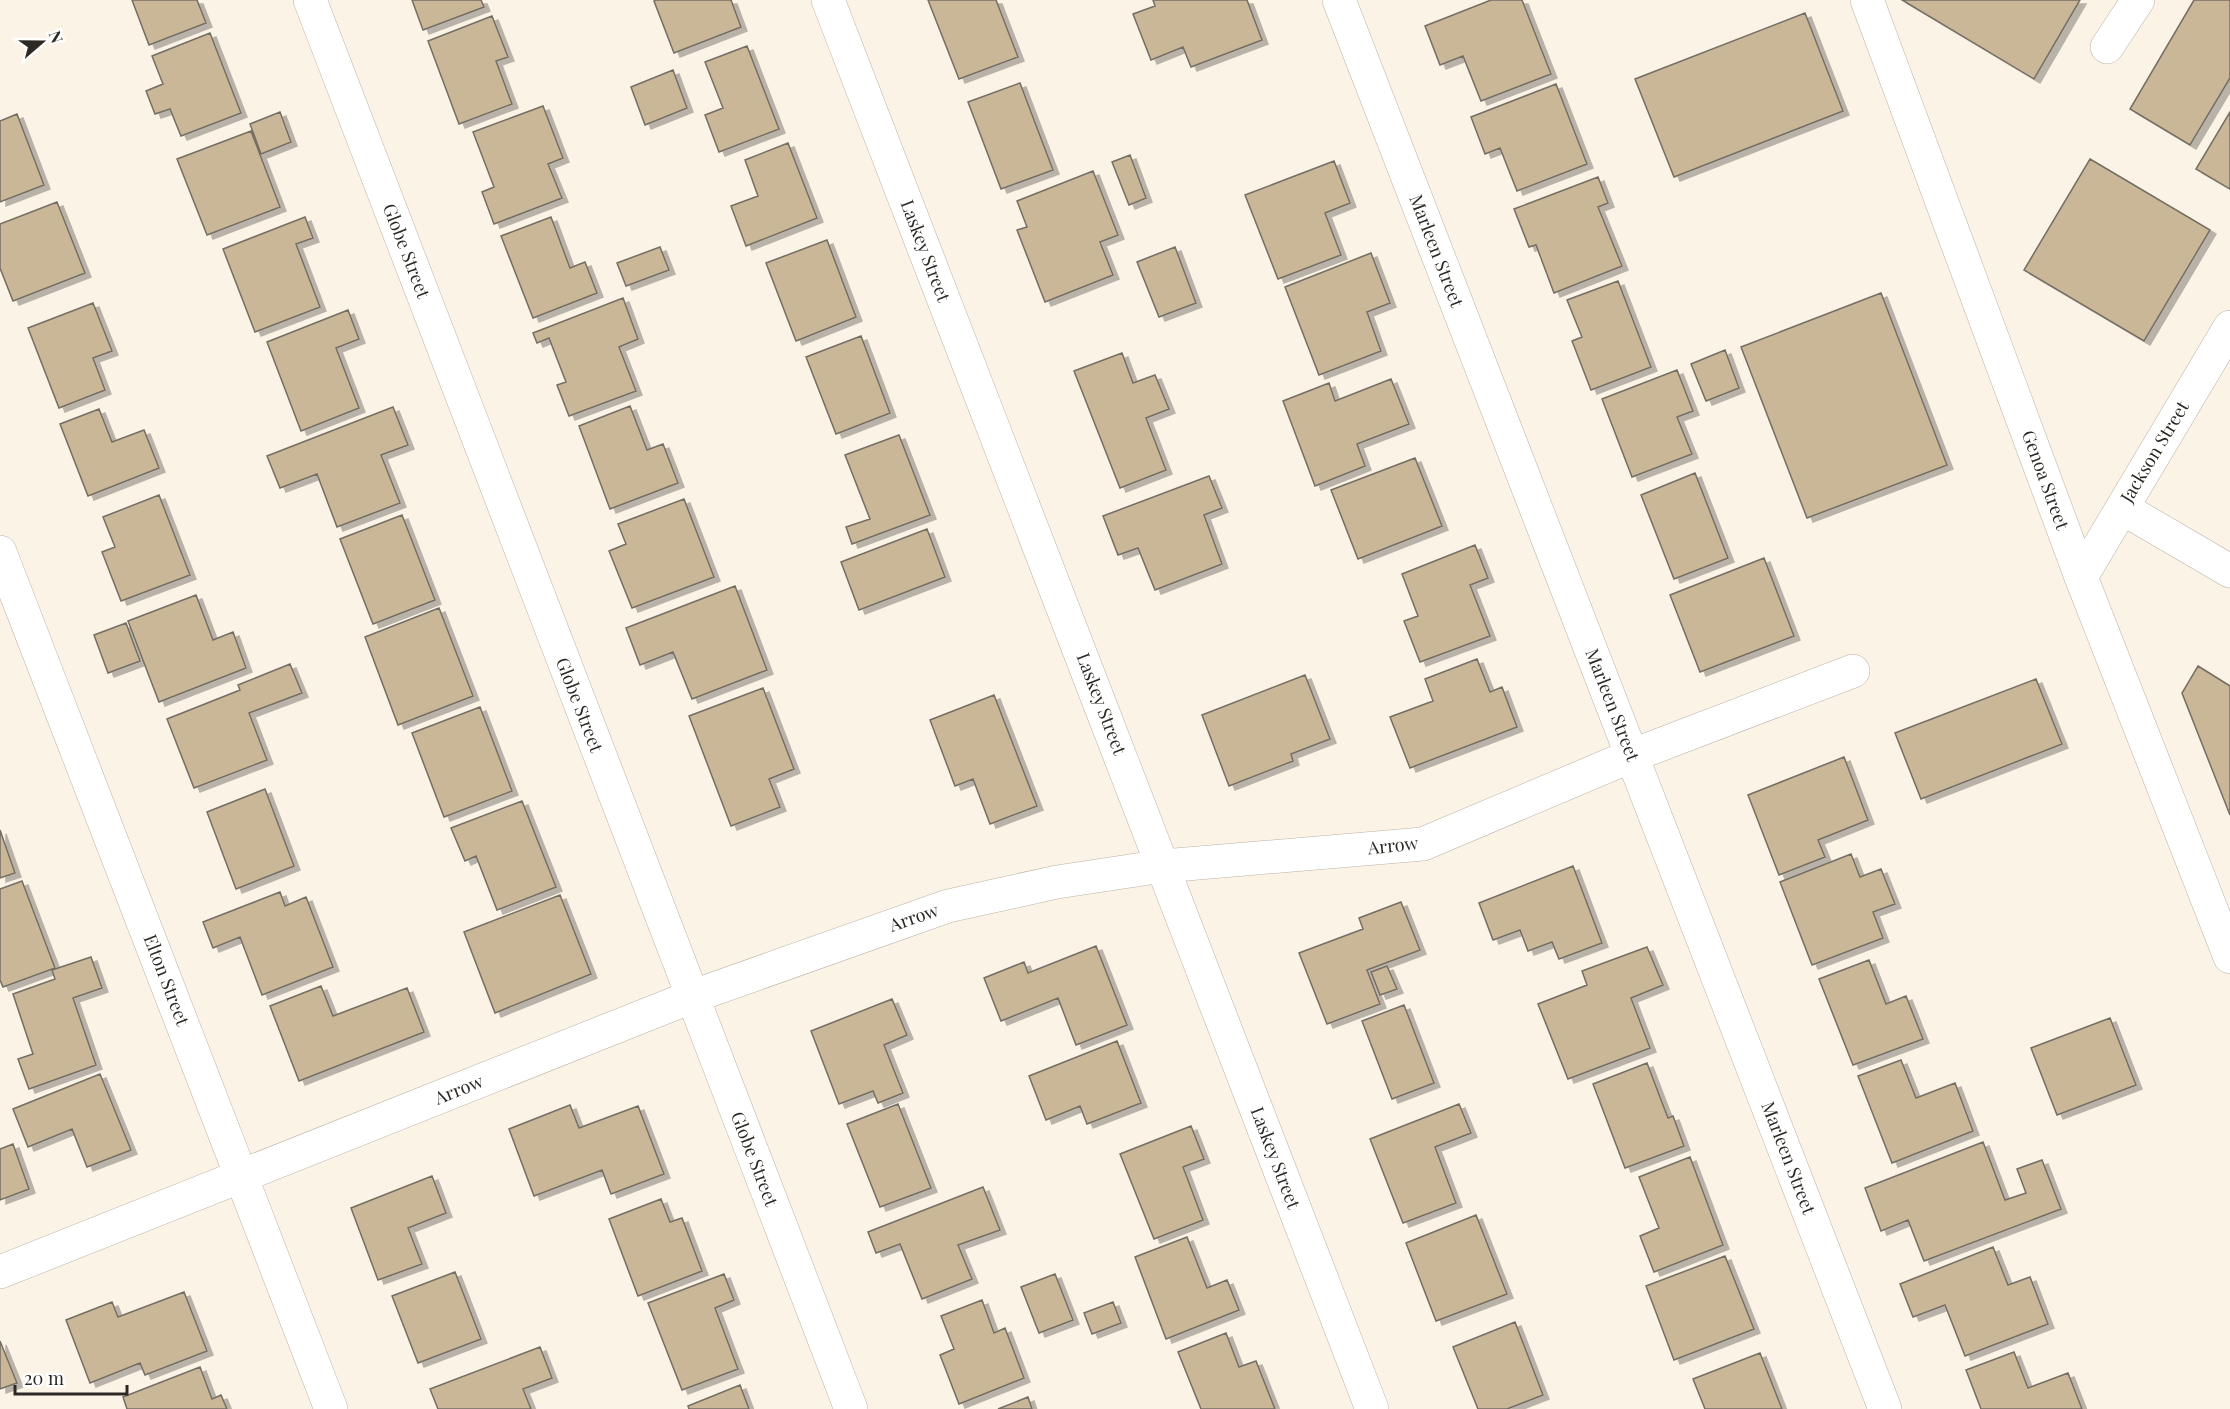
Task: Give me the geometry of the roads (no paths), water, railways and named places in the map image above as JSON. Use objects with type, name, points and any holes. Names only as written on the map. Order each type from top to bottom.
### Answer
[{"type":"street","name":"Globe Street","points":[[310,0],[851,1409]]},
{"type":"street","name":"Laskey Street","points":[[828,0],[1372,1409]]},
{"type":"street","name":"Marleen Street","points":[[1339,0],[1886,1409]]},
{"type":"street","name":"Genoa Street","points":[[1867,0],[2081,577],[2230,957]]},
{"type":"street","points":[[2107,47],[2138,0]]},
{"type":"street","name":"Jackson Street","points":[[2081,577],[2230,327]]},
{"type":"street","points":[[2122,508],[2230,571]]},
{"type":"street","name":"Elton Street","points":[[0,552],[331,1409]]},
{"type":"street","name":"Arrow","points":[[0,1272],[242,1178],[691,997],[948,906],[1057,882],[1163,866],[1423,844],[1631,756],[1853,671]]}]
